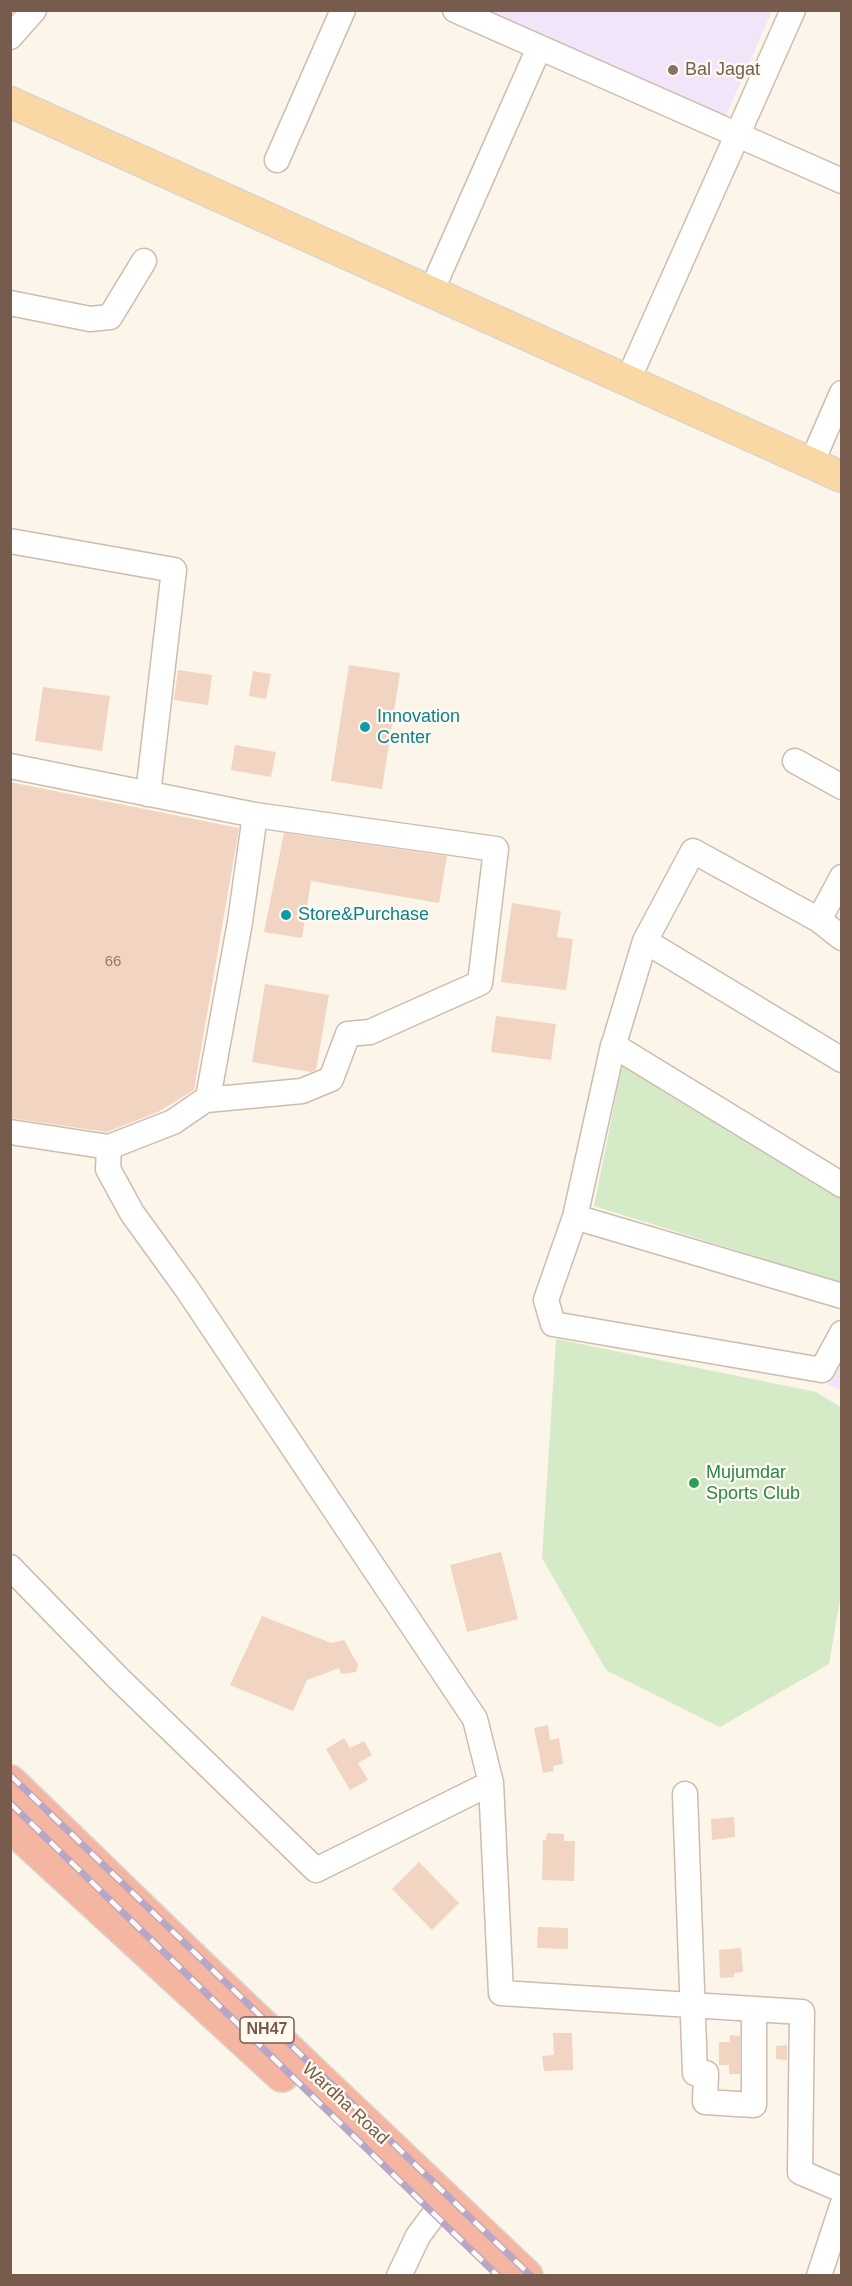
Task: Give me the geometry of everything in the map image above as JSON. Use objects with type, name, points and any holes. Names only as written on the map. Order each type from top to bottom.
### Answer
[{"type":"highway","name":"Wardha Road","points":[[10,1782],[526,2276]]},
{"type":"highway","name":"Wardha Road","points":[[10,1825],[495,2276]]},
{"type":"main road","points":[[10,84],[125,131],[434,284]]},
{"type":"main road","points":[[10,102],[434,284],[631,372],[716,398],[828,446],[842,477]]},
{"type":"street","points":[[10,37],[34,10]]},
{"type":"street","points":[[277,160],[343,10]]},
{"type":"street","points":[[455,10],[842,181]]},
{"type":"street","points":[[631,372],[793,10]]},
{"type":"street","points":[[434,284],[539,48]]},
{"type":"street","points":[[10,303],[90,318],[111,317],[144,261]]},
{"type":"street","points":[[828,446],[842,393]]},
{"type":"street","points":[[10,541],[174,570],[147,794]]},
{"type":"street","points":[[795,761],[842,787]]},
{"type":"street","points":[[10,766],[255,815],[496,849],[480,983],[370,1032],[348,1034],[331,1079],[302,1091],[206,1100],[173,1122],[109,1147],[10,1132]]},
{"type":"street","points":[[206,1100],[240,922],[255,815]]},
{"type":"street","points":[[842,938],[819,920],[693,851],[645,941],[614,1045],[575,1217],[546,1300],[553,1324],[822,1370],[842,1333]]},
{"type":"street","points":[[819,920],[842,877]]},
{"type":"street","points":[[645,941],[842,1060]]},
{"type":"street","points":[[614,1045],[842,1185]]},
{"type":"street","points":[[109,1147],[108,1169],[132,1212],[187,1288],[475,1719],[491,1783],[501,1993],[802,2012],[800,2172],[842,2190]]},
{"type":"street","points":[[575,1217],[842,1296]]},
{"type":"street","points":[[10,1568],[119,1679],[316,1870],[491,1783]]},
{"type":"street","points":[[685,1794],[695,2073],[706,2073],[705,2102],[754,2104],[754,2009]]},
{"type":"street","points":[[819,2276],[842,2206]]},
{"type":"street","points":[[399,2276],[418,2236],[432,2217]]},
{"type":"shaded area","name":"Bal Jagat","points":[[480,11],[772,11],[720,129]]},
{"type":"shaded area","points":[[841,1359],[841,1391],[827,1384]]},
{"type":"green space","points":[[623,1061],[841,1196],[841,1283],[594,1206]]},
{"type":"green space","name":"Mujumdar Sports Club","points":[[556,1339],[816,1392],[841,1407],[841,1593],[829,1664],[720,1727],[606,1670],[542,1558]]},
{"type":"building","name":"Innovation Center","points":[[349,665],[400,673],[382,789],[331,781]]},
{"type":"building","points":[[178,670],[212,675],[208,705],[174,700]]},
{"type":"building","points":[[253,671],[271,674],[266,699],[249,696]]},
{"type":"building","points":[[43,687],[110,696],[102,751],[35,741]]},
{"type":"building","points":[[235,745],[276,752],[271,777],[231,770]]},
{"type":"building","points":[[10,782],[239,828],[194,1090],[158,1112],[107,1132],[10,1118]]},
{"type":"building","points":[[284,833],[447,856],[439,903],[311,881],[302,938],[264,932]]},
{"type":"building","points":[[512,903],[561,911],[557,937],[573,939],[566,990],[501,982]]},
{"type":"building","points":[[265,984],[329,995],[316,1070],[311,1072],[252,1062]]},
{"type":"building","points":[[496,1016],[556,1024],[551,1060],[491,1052]]},
{"type":"building","points":[[501,1552],[518,1619],[467,1632],[450,1565]]},
{"type":"building","points":[[262,1616],[331,1643],[344,1640],[358,1665],[356,1672],[341,1674],[339,1668],[307,1680],[293,1711],[230,1685]]},
{"type":"building","points":[[548,1725],[550,1740],[559,1738],[563,1764],[553,1766],[554,1771],[543,1773],[534,1728]]},
{"type":"building","points":[[344,1738],[350,1748],[364,1741],[372,1755],[358,1763],[368,1780],[350,1790],[326,1749]]},
{"type":"building","points":[[734,1817],[735,1837],[712,1840],[711,1819]]},
{"type":"building","points":[[547,1833],[564,1834],[564,1841],[575,1841],[574,1881],[542,1880],[543,1840],[546,1840]]},
{"type":"building","points":[[419,1862],[459,1903],[432,1930],[392,1889]]},
{"type":"building","points":[[538,1927],[568,1928],[568,1949],[537,1948]]},
{"type":"building","points":[[741,1948],[743,1972],[734,1973],[734,1977],[720,1978],[719,1950]]},
{"type":"building","points":[[553,2033],[572,2033],[573,2070],[544,2071],[542,2056],[554,2055]]},
{"type":"building","points":[[730,2035],[740,2036],[740,2074],[729,2074],[729,2065],[719,2065],[719,2042],[730,2042]]},
{"type":"building","points":[[787,2045],[787,2060],[776,2059],[776,2046]]},
{"type":"railway","points":[[10,1775],[531,2276]]},
{"type":"railway","points":[[10,1803],[498,2276]]},
{"type":"place","name":"Bal Jagat","points":[[673,70]]},
{"type":"place","name":"Innovation Center","points":[[365,727]]},
{"type":"place","name":"Store&Purchase","points":[[286,915]]},
{"type":"place","name":"Mujumdar Sports Club","points":[[694,1483]]}]
